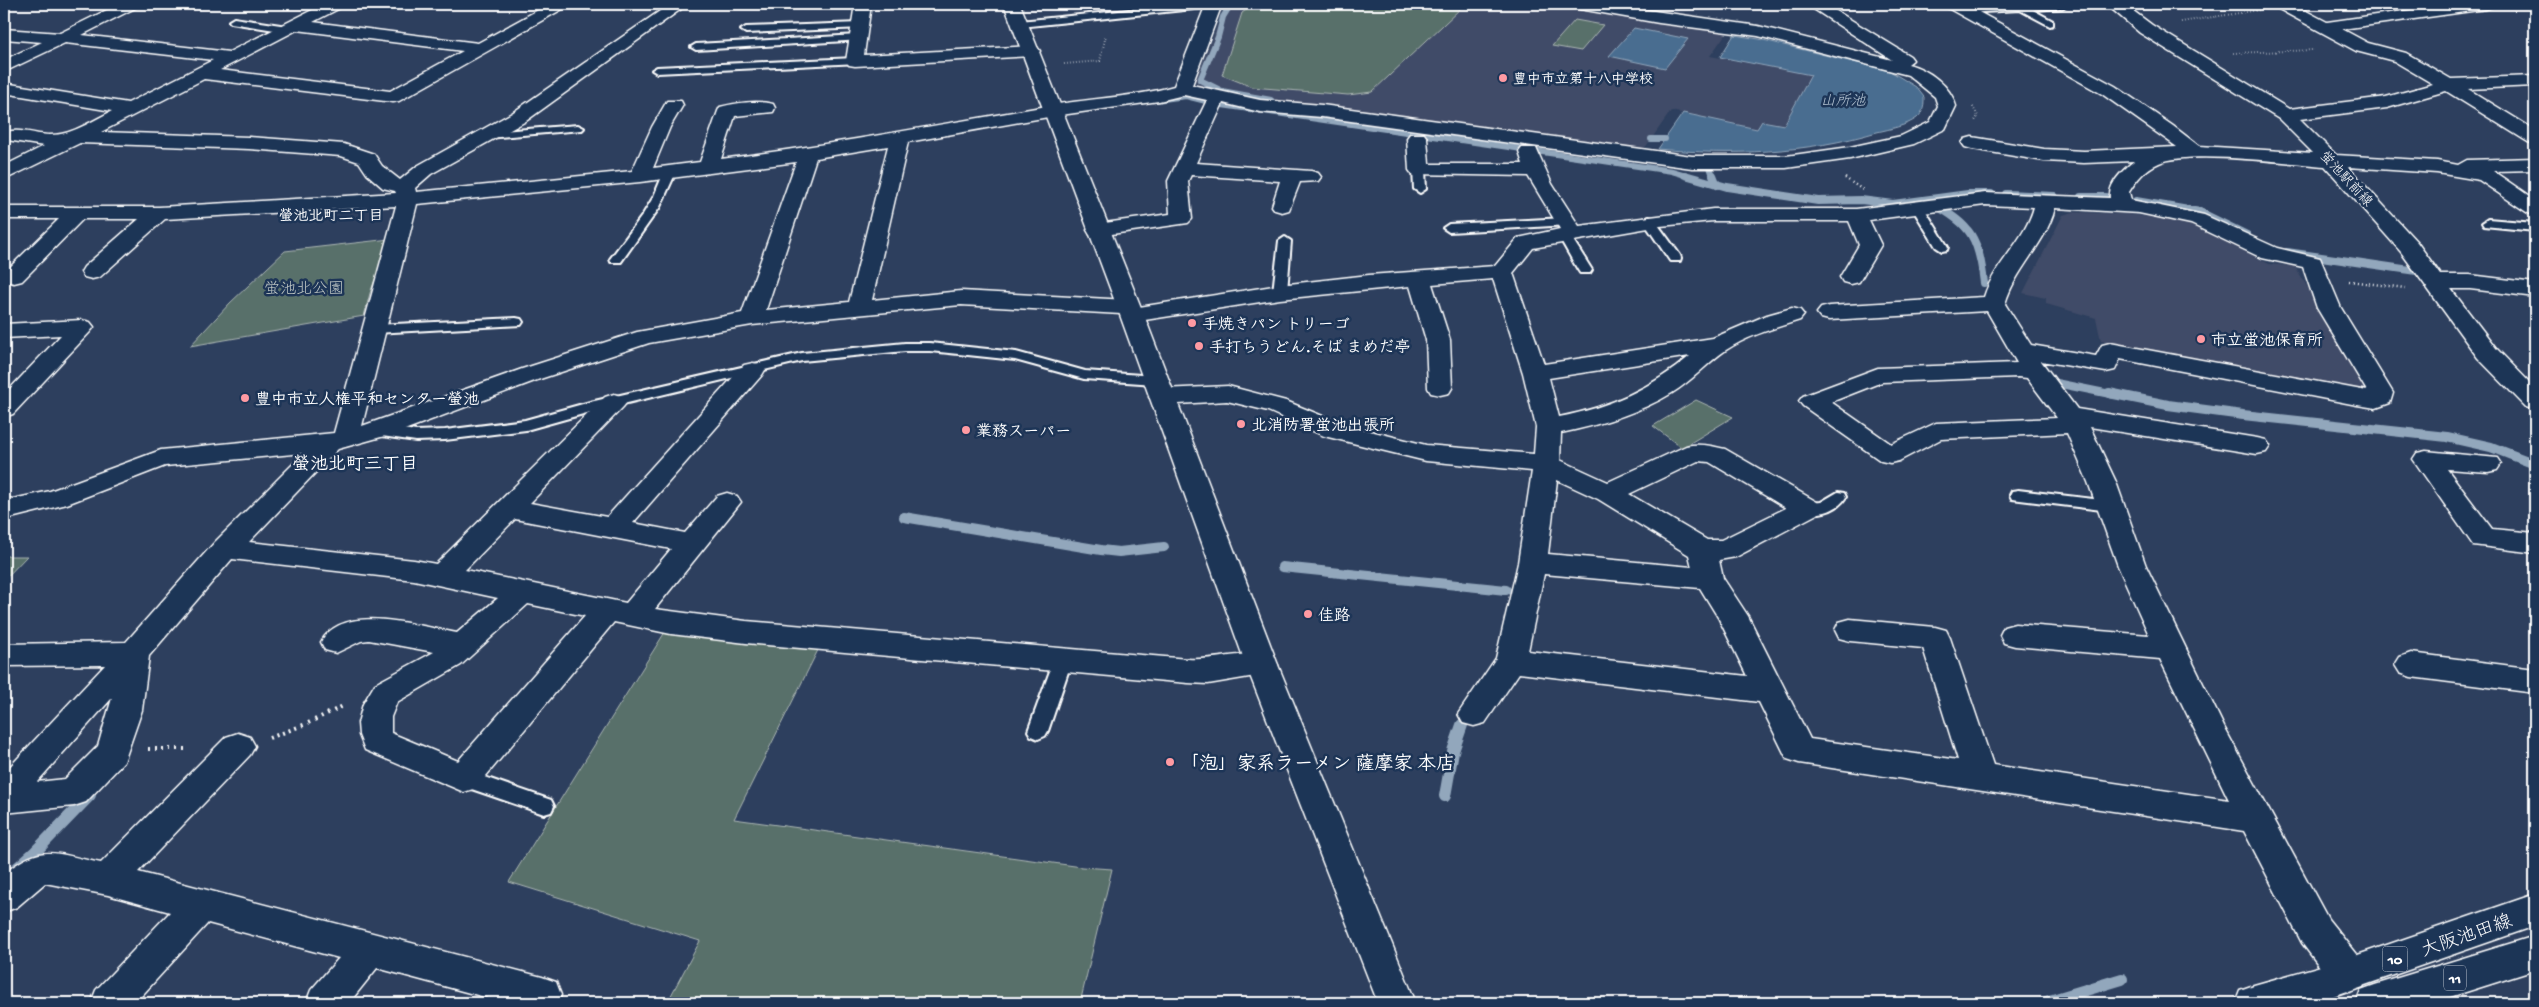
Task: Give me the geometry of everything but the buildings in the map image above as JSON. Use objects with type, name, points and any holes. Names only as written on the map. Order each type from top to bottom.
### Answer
[{"type":"main road","points":[[4,67],[131,4]]},
{"type":"main road","points":[[4,174],[336,4]]},
{"type":"main road","points":[[200,73],[393,97],[560,4]]},
{"type":"main road","points":[[4,798],[134,654],[225,548],[338,440],[374,328],[406,193],[424,170],[519,117],[680,4]]},
{"type":"main road","points":[[862,4],[854,61],[1034,59]]},
{"type":"main road","points":[[1184,89],[1183,83],[1214,4]]},
{"type":"main road","points":[[1580,4],[1659,18],[1758,31],[1914,70]]},
{"type":"main road","points":[[4,213],[159,213],[640,176],[808,154],[1054,110],[1159,96],[1184,89],[1260,106],[1322,111],[1692,162],[1786,162],[1850,153],[1907,140],[1938,126],[1947,106],[1944,94],[1914,70],[1913,66],[1814,4]]},
{"type":"main road","name":"蛍池駅前線","points":[[2114,4],[2146,29],[2286,115],[2330,160],[2409,247],[2488,353],[2535,402]]},
{"type":"main road","points":[[2324,26],[2486,4]]},
{"type":"main road","points":[[2284,5],[2362,47],[2400,57],[2535,138]]},
{"type":"main road","points":[[1958,7],[2111,91],[2171,132],[2194,152]]},
{"type":"main road","points":[[1016,14],[1130,311],[1262,665],[1397,1003]]},
{"type":"main road","points":[[291,27],[481,48]]},
{"type":"main road","points":[[4,34],[64,38],[230,58]]},
{"type":"main road","points":[[2286,115],[2387,102],[2448,85],[2535,80]]},
{"type":"main road","points":[[4,88],[130,109]]},
{"type":"main road","points":[[1098,230],[1181,219],[1178,181],[1218,97]]},
{"type":"main road","points":[[640,176],[661,127],[674,105]]},
{"type":"main road","points":[[708,168],[727,111],[766,108]]},
{"type":"main road","points":[[14,136],[50,142],[78,137],[249,143],[344,150],[367,158],[374,170],[390,184],[406,193]]},
{"type":"main road","points":[[859,307],[898,138]]},
{"type":"main road","points":[[1417,138],[1419,180],[1534,170]]},
{"type":"main road","points":[[1972,144],[2044,155],[2084,157],[2194,152],[2436,166],[2533,164]]},
{"type":"main road","points":[[1528,148],[1534,170],[1567,230]]},
{"type":"main road","points":[[752,318],[808,154]]},
{"type":"main road","points":[[2121,204],[2119,192],[2129,174],[2162,154]]},
{"type":"main road","points":[[2436,166],[2485,175],[2533,164]]},
{"type":"main road","points":[[1183,168],[1301,177],[1282,206]]},
{"type":"main road","points":[[2485,175],[2535,209]]},
{"type":"main road","points":[[4,506],[11,509],[57,498],[161,458],[338,440],[374,430],[530,374],[645,337],[752,318],[960,298],[1130,311],[1369,282],[1420,280],[1502,272],[1526,243],[1567,230],[1713,215],[1856,215],[1974,199],[2121,204],[2197,219],[2270,253],[2312,263],[2316,277],[2334,317],[2381,393],[2380,400],[2110,350],[2106,365],[2030,362],[2018,370],[1878,375],[1812,401],[1890,456],[1936,431],[2073,421],[2257,446]]},
{"type":"main road","points":[[2046,201],[2029,243],[1996,293],[1994,304],[2030,362],[2073,421],[2102,482],[2132,566],[2208,728],[2315,931],[2349,975]]},
{"type":"main road","points":[[92,272],[159,213]]},
{"type":"main road","points":[[14,276],[76,214]]},
{"type":"main road","points":[[1851,276],[1870,245],[1864,228],[1856,215]]},
{"type":"main road","points":[[1474,714],[1511,661],[1532,563],[1546,464],[1548,427],[1535,373],[1502,272]]},
{"type":"main road","points":[[1420,280],[1438,340],[1440,388]]},
{"type":"main road","points":[[2440,288],[2470,282],[2535,290]]},
{"type":"main road","points":[[1829,313],[1889,311],[1918,306],[1994,304]]},
{"type":"main road","points":[[1548,427],[1585,419],[1618,408],[1676,379],[1720,344],[1756,326],[1792,315]]},
{"type":"main road","points":[[4,331],[82,327],[4,409]]},
{"type":"main road","points":[[1535,373],[1720,344]]},
{"type":"main road","points":[[614,528],[753,370]]},
{"type":"main road","points":[[1158,389],[1228,392],[1277,406],[1333,430],[1426,453],[1546,464],[1608,493],[1702,550],[1726,550],[1806,508]]},
{"type":"main road","points":[[442,576],[614,402]]},
{"type":"main road","points":[[1608,493],[1695,452],[1716,455],[1806,508]]},
{"type":"main road","points":[[2488,464],[2426,459],[2483,538],[2535,543]]},
{"type":"main road","points":[[522,593],[464,646],[436,665],[386,694],[378,708],[374,729],[374,736],[382,745],[464,778],[619,613],[691,544],[727,502]]},
{"type":"main road","points":[[510,509],[691,544]]},
{"type":"main road","points":[[225,548],[414,570],[671,624],[1208,672],[1262,665]]},
{"type":"main road","points":[[1702,550],[1709,579],[1732,616],[1799,750],[2255,818]]},
{"type":"main road","points":[[1532,563],[1709,579]]},
{"type":"main road","points":[[336,642],[354,631],[370,629],[464,646]]},
{"type":"main road","points":[[1850,630],[1936,638],[1980,777]]},
{"type":"main road","points":[[2015,635],[2169,648]]},
{"type":"main road","points":[[4,655],[134,654]]},
{"type":"main road","points":[[4,798],[74,792],[112,753],[126,710],[134,654]]},
{"type":"main road","points":[[1511,661],[1770,691]]},
{"type":"main road","points":[[2411,665],[2535,681]]},
{"type":"main road","points":[[108,880],[238,746]]},
{"type":"main road","points":[[4,896],[36,869],[44,867],[108,880],[200,906],[542,995],[536,1003]]},
{"type":"main road","points":[[110,1003],[200,906]]},
{"type":"main road","name":"大阪池田線","points":[[2254,1003],[2349,975],[2535,910]]},
{"type":"main road","points":[[325,1003],[369,950]]},
{"type":"main road","name":"11","points":[[2375,1003],[2535,953]]},
{"type":"lane","points":[[1016,14],[1111,15],[1214,4]]},
{"type":"lane","points":[[1958,7],[1998,6],[2022,8],[2062,5]]},
{"type":"lane","points":[[2022,8],[2050,23]]},
{"type":"lane","points":[[234,22],[291,27]]},
{"type":"lane","points":[[746,30],[859,32]]},
{"type":"lane","points":[[696,46],[859,32]]},
{"type":"lane","points":[[657,70],[854,61]]},
{"type":"lane","points":[[488,135],[578,128]]},
{"type":"lane","points":[[616,259],[665,191],[670,172]]},
{"type":"lane","points":[[1930,206],[1942,248]]},
{"type":"lane","points":[[1649,221],[1675,258]]},
{"type":"lane","points":[[2488,223],[2535,227]]},
{"type":"lane","points":[[1449,228],[1567,230],[1585,270]]},
{"type":"lane","points":[[1280,292],[1285,241]]},
{"type":"lane","points":[[374,328],[516,322]]},
{"type":"lane","points":[[374,430],[416,436],[445,435],[526,425],[614,402],[830,353],[913,347],[1016,356],[1084,375],[1158,389]]},
{"type":"lane","points":[[2018,495],[2110,506]]},
{"type":"lane","points":[[1806,508],[1826,507],[1838,497]]},
{"type":"lane","points":[[1038,731],[1063,660]]},
{"type":"lane","points":[[464,778],[544,806]]},
{"type":"path","points":[[2146,29],[2284,5]]},
{"type":"path","points":[[1034,59],[1100,61],[1111,15]]},
{"type":"path","points":[[2190,56],[2362,47]]},
{"type":"path","points":[[1842,176],[1868,194]]},
{"type":"path","points":[[2316,277],[2440,288]]},
{"type":"shaded area","name":"豊中市立第十八中学校","points":[[1226,4],[1544,4],[1727,32],[1710,56],[1811,75],[1784,126],[1762,121],[1758,129],[1671,111],[1642,152],[1265,102],[1201,88],[1195,81]]},
{"type":"shaded area","points":[[2073,212],[2128,214],[2192,223],[2269,264],[2295,266],[2365,384],[2362,391],[2101,341],[2096,318],[2046,304],[2046,298],[2023,293],[2063,215]]},
{"type":"green space","points":[[1254,4],[1451,4],[1461,8],[1372,92],[1348,95],[1252,87],[1222,75],[1242,13]]},
{"type":"green space","points":[[1575,20],[1603,25],[1581,51],[1552,46]]},
{"type":"green space","name":"蛍池北公園","points":[[390,239],[370,293],[364,316],[190,346],[230,303],[285,251]]},
{"type":"green space","points":[[1696,400],[1733,417],[1682,448],[1653,426]]},
{"type":"green space","points":[[4,556],[27,556],[4,580]]},
{"type":"green space","points":[[665,632],[819,648],[734,819],[1082,867],[1112,869],[1080,1003],[667,1003],[700,941],[509,882]]},
{"type":"water","points":[[1634,28],[1688,39],[1665,68],[1609,56]]},
{"type":"water","name":"山所池","points":[[1734,35],[1759,39],[1890,71],[1916,87],[1924,97],[1924,106],[1917,118],[1898,127],[1824,144],[1769,151],[1741,152],[1658,149],[1683,113],[1757,129],[1762,121],[1784,125],[1811,75],[1720,57]]},
{"type":"waterway","points":[[1231,4],[1223,17],[1218,37],[1200,80],[1222,91],[1271,100]]},
{"type":"waterway","points":[[1156,100],[1186,96],[1206,101]]},
{"type":"waterway","points":[[1222,105],[1672,171],[1689,176]]},
{"type":"waterway","points":[[1651,139],[1665,139]]},
{"type":"waterway","points":[[1710,167],[1713,176]]},
{"type":"waterway","points":[[1685,175],[1717,184]]},
{"type":"waterway","points":[[1713,175],[1717,184]]},
{"type":"waterway","points":[[1717,184],[1818,201],[1861,200],[1893,204],[1968,194],[1991,194]]},
{"type":"waterway","points":[[2006,194],[2054,196]]},
{"type":"waterway","points":[[2081,197],[2106,197]]},
{"type":"waterway","points":[[2136,201],[2200,212],[2247,235]]},
{"type":"waterway","points":[[1932,204],[1946,211],[1965,226],[1971,235],[1979,255],[1984,283]]},
{"type":"waterway","points":[[2287,252],[2417,271]]},
{"type":"waterway","points":[[2056,383],[2115,395]]},
{"type":"waterway","points":[[2109,393],[2168,405],[2243,415],[2447,437],[2491,447],[2535,464]]},
{"type":"waterway","points":[[904,517],[1101,550],[1119,552],[1164,547]]},
{"type":"waterway","points":[[1282,567],[1506,590]]},
{"type":"waterway","points":[[1445,796],[1453,751],[1462,725]]},
{"type":"waterway","points":[[4,880],[35,852],[90,795]]},
{"type":"waterway","points":[[2043,1003],[2122,979]]},
{"type":"place","name":"豊中市立第十八中学校","points":[[1503,78]]},
{"type":"place","name":"手焼きパン トリーゴ","points":[[1192,323]]},
{"type":"place","name":"市立蛍池保育所","points":[[2201,339]]},
{"type":"place","name":"手打ちうどん.そば まめだ亭","points":[[1199,346]]},
{"type":"place","name":"豊中市立人権平和センター螢池","points":[[245,398]]},
{"type":"place","name":"北消防署蛍池出張所","points":[[1241,424]]},
{"type":"place","name":"業務スーパー","points":[[966,430]]},
{"type":"place","name":"佳路","points":[[1308,614]]},
{"type":"place","name":"「泡」家系ラーメン 薩摩家 本店","points":[[1170,762]]},
{"type":"district","name":"螢池北町二丁目","points":[[331,215]]},
{"type":"district","name":"螢池北町三丁目","points":[[355,463]]}]
